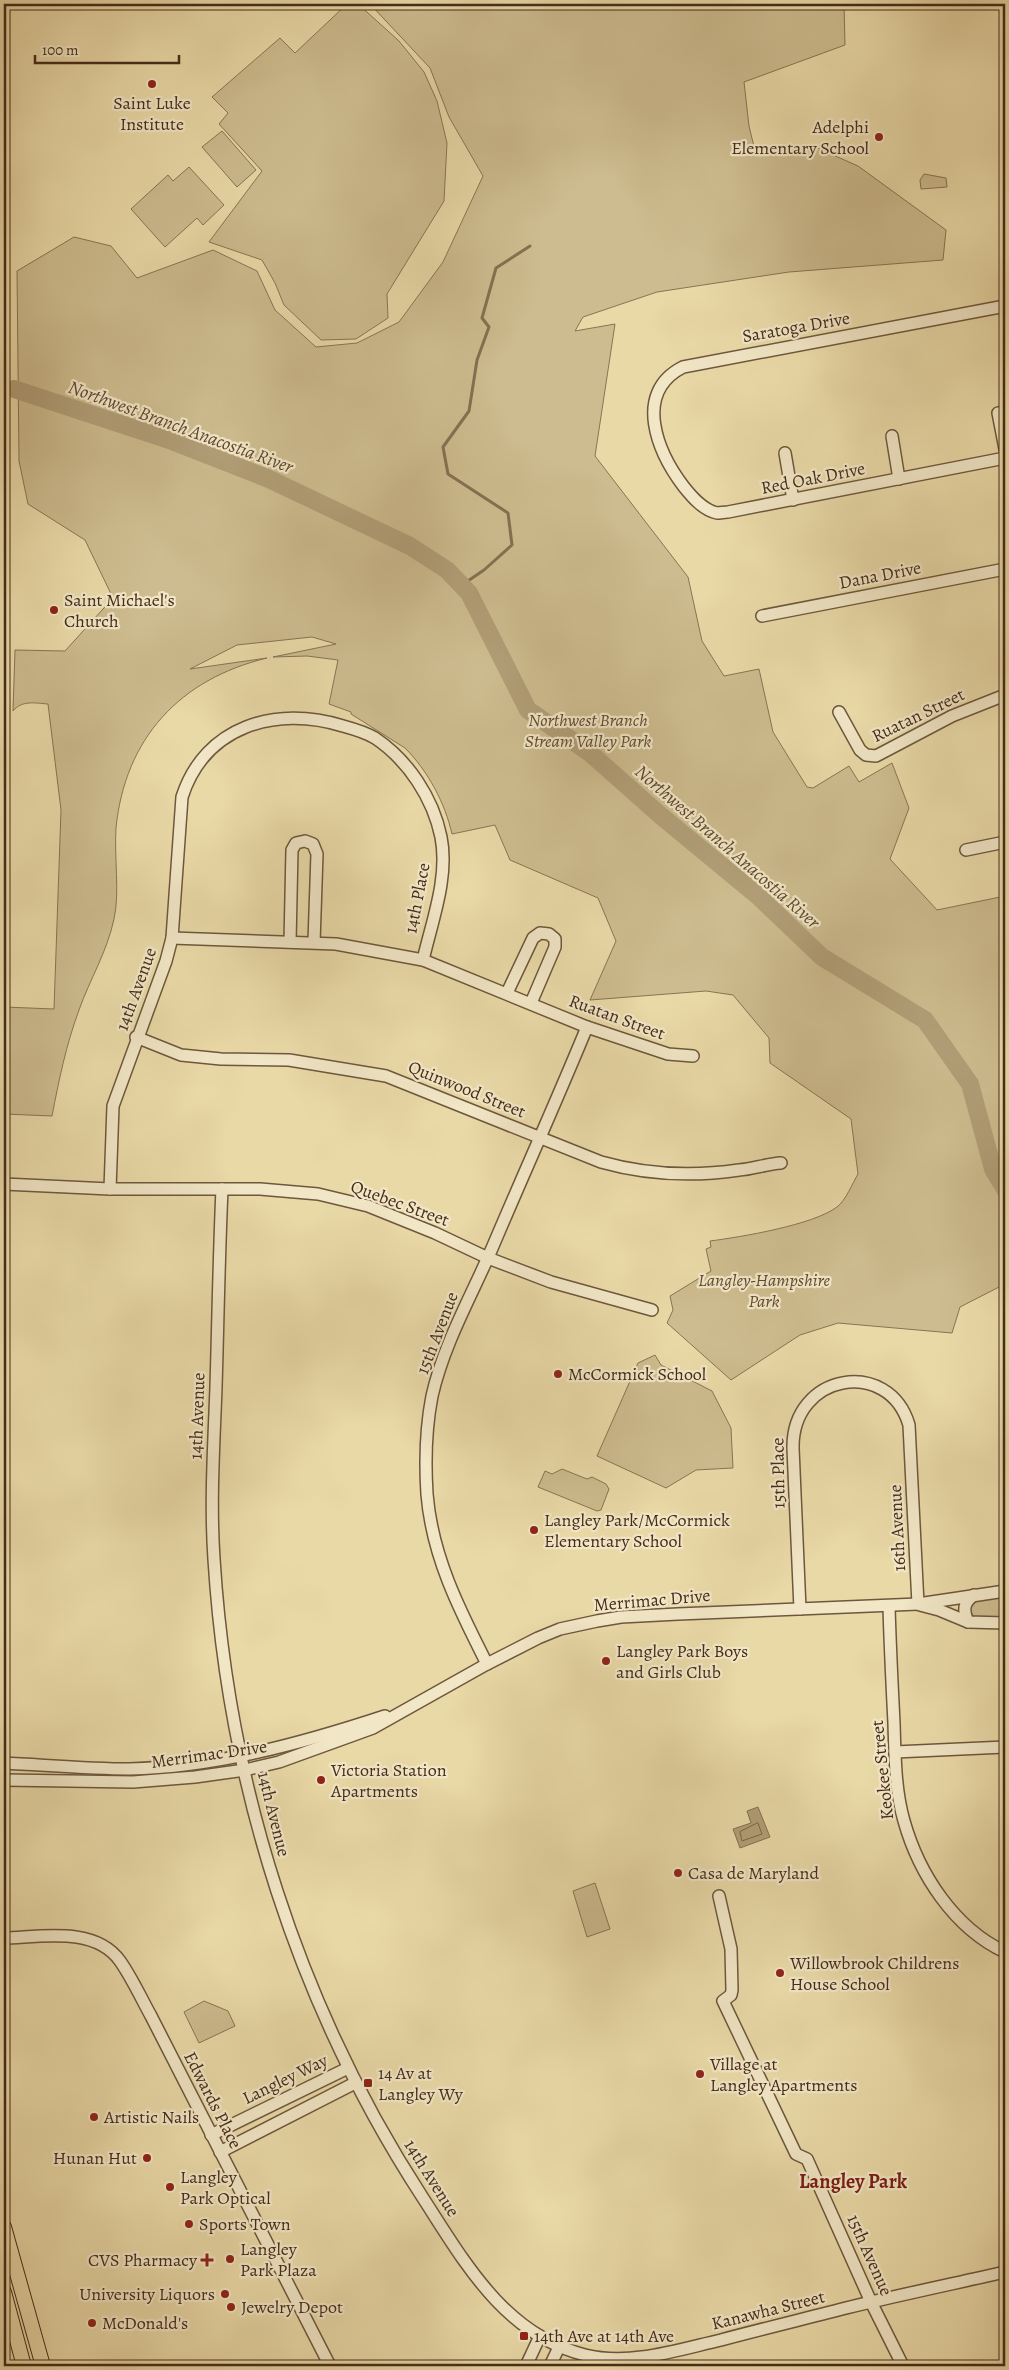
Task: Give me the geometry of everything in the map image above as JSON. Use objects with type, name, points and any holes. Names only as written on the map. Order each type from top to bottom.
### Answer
[{"type":"main road","points":[[4,2227],[43,2366]]},
{"type":"main road","points":[[4,2292],[24,2366]]},
{"type":"street","name":"Saratoga Drive","points":[[659,446],[654,424],[656,398],[668,378],[683,367],[1005,306]]},
{"type":"street","points":[[998,413],[1005,449]]},
{"type":"street","points":[[892,436],[899,479]]},
{"type":"street","name":"Red Oak Drive","points":[[659,446],[668,465],[690,494],[698,502],[716,513],[793,500],[1005,458]]},
{"type":"street","points":[[785,453],[793,500]]},
{"type":"street","name":"Dana Drive","points":[[762,616],[1005,569]]},
{"type":"street","name":"Ruatan Street","points":[[839,712],[860,750],[872,757],[887,752],[952,716],[1005,695]]},
{"type":"street","name":"14th Place","points":[[182,797],[188,780],[200,762],[212,749],[237,732],[259,722],[286,717],[312,718],[331,722],[374,737],[391,751],[417,781],[432,809],[441,838],[443,872],[423,960]]},
{"type":"street","name":"14th Avenue","points":[[110,1189],[113,1106],[136,1037],[166,961],[172,938],[182,797]]},
{"type":"street","points":[[290,942],[292,850],[296,843],[305,841],[313,844],[317,854],[314,942]]},
{"type":"street","points":[[966,850],[1005,842]]},
{"type":"street","points":[[508,993],[533,938],[540,933],[549,934],[555,939],[555,947],[531,1003]]},
{"type":"street","name":"Ruatan Street","points":[[172,938],[314,942],[336,944],[423,960],[508,993],[587,1027],[668,1054],[693,1056]]},
{"type":"street","name":"15th Avenue","points":[[487,1664],[453,1596],[443,1569],[430,1517],[427,1467],[432,1396],[462,1312],[488,1258],[587,1027]]},
{"type":"street","name":"Quinwood Street","points":[[136,1037],[181,1055],[221,1059],[289,1060],[386,1076],[461,1104],[601,1162],[644,1173],[679,1175],[714,1173],[781,1163]]},
{"type":"street","name":"Quebec Street","points":[[4,1184],[110,1189],[295,1191],[368,1206],[436,1233],[488,1258],[551,1282],[652,1310]]},
{"type":"street","name":"14th Avenue","points":[[222,1189],[212,1485],[214,1557],[222,1633],[242,1755],[262,1846],[289,1928],[355,2083],[404,2169],[474,2272],[512,2318],[540,2336]]},
{"type":"street","name":"15th Place","points":[[800,1609],[793,1437],[797,1420],[805,1404],[813,1396],[831,1386],[858,1383],[873,1385],[893,1397],[906,1415],[910,1450]]},
{"type":"street","name":"16th Avenue","points":[[910,1450],[918,1604]]},
{"type":"street","name":"Merrimac Drive","points":[[4,1780],[133,1782],[195,1777],[245,1770],[279,1762],[373,1728],[487,1664],[538,1638],[560,1629],[597,1621],[628,1617],[918,1604],[1005,1591]]},
{"type":"street","points":[[968,1622],[964,1612],[965,1604],[974,1595]]},
{"type":"street","name":"Merrimac Drive","points":[[918,1604],[968,1622],[1005,1623]]},
{"type":"street","name":"Keokee Street","points":[[889,1606],[895,1752],[904,1821],[924,1870],[946,1905],[983,1940],[1005,1952]]},
{"type":"street","name":"Merrimac Drive","points":[[4,1763],[129,1769],[242,1755],[339,1732],[408,1708]]},
{"type":"street","points":[[895,1752],[1005,1747]]},
{"type":"street","name":"15th Avenue","points":[[719,1896],[731,1949],[732,1990],[731,1995],[723,2002],[796,2154],[807,2159],[872,2302],[904,2366]]},
{"type":"street","name":"Edwards Place","points":[[4,1938],[76,1937],[104,1946],[114,1954],[150,2016],[330,2366]]},
{"type":"street","name":"Langley Way","points":[[211,2134],[348,2068]]},
{"type":"street","name":"Langley Way","points":[[220,2152],[355,2083]]},
{"type":"street","name":"Kanawha Street","points":[[540,2336],[560,2346],[596,2357],[634,2358],[689,2347],[872,2302],[1005,2272]]},
{"type":"street","points":[[526,2366],[540,2336]]},
{"type":"street","points":[[550,2366],[560,2346]]},
{"type":"green space","points":[[347,4],[358,4],[399,41],[424,72],[437,101],[447,143],[444,201],[387,294],[388,318],[356,339],[321,340],[284,305],[275,283],[262,260],[209,242],[262,171],[219,124],[228,113],[212,97],[280,38],[295,53]]},
{"type":"green space","points":[[370,4],[844,4],[845,45],[744,82],[749,126],[756,155],[815,147],[858,166],[946,230],[943,260],[789,272],[657,292],[583,317],[575,331],[615,324],[595,456],[688,577],[702,641],[724,676],[759,669],[773,732],[807,787],[813,788],[849,766],[859,782],[892,763],[909,808],[890,859],[937,910],[1005,896],[1005,1284],[960,1307],[952,1333],[838,1323],[800,1335],[731,1380],[667,1323],[673,1310],[670,1296],[711,1271],[706,1249],[711,1247],[710,1241],[794,1225],[826,1213],[840,1204],[858,1174],[851,1119],[770,1063],[769,1038],[733,995],[706,991],[590,1000],[616,941],[598,898],[510,860],[495,825],[452,834],[440,799],[428,777],[405,748],[351,714],[351,712],[329,704],[338,660],[307,656],[273,657],[336,644],[312,637],[237,645],[190,669],[267,658],[236,668],[208,681],[183,697],[162,717],[145,740],[131,766],[122,796],[116,828],[117,898],[114,919],[103,954],[74,1023],[52,1116],[4,1114],[4,1007],[54,1009],[61,810],[48,704],[20,705],[13,711],[15,650],[65,651],[113,598],[85,540],[28,504],[19,461],[17,271],[74,237],[111,246],[137,278],[213,250],[257,271],[275,310],[316,347],[357,343],[399,322],[443,262],[483,176],[449,117],[430,68]]},
{"type":"green space","points":[[222,131],[256,170],[237,187],[202,147]]},
{"type":"green space","points":[[189,167],[224,205],[203,225],[197,218],[165,247],[131,209],[168,175],[173,181]]},
{"type":"green space","points":[[924,174],[946,178],[947,187],[921,189],[920,180]]},
{"type":"green space","points":[[655,1355],[661,1365],[712,1391],[731,1428],[733,1468],[696,1470],[666,1488],[597,1456],[638,1363]]},
{"type":"green space","points":[[562,1469],[587,1479],[592,1477],[606,1484],[609,1489],[601,1510],[597,1511],[538,1487],[545,1471],[552,1474]]},
{"type":"green space","points":[[1005,1595],[1005,1619],[974,1617],[970,1610],[970,1605],[975,1601]]},
{"type":"green space","points":[[595,1883],[610,1929],[587,1937],[573,1891]]},
{"type":"green space","points":[[204,2001],[228,2011],[235,2026],[199,2043],[184,2012]]},
{"type":"water","points":[[758,1807],[770,1837],[740,1848],[733,1829],[751,1823],[747,1811]]},
{"type":"waterway","points":[[462,585],[484,570],[512,545],[508,513],[448,474],[443,447],[469,411],[477,360],[489,327],[482,318],[496,268],[530,246]]},
{"type":"waterway","name":"Northwest Branch Anacostia River","points":[[14,389],[172,441],[269,479],[410,546],[447,570],[469,593],[528,710],[590,753],[660,815],[758,896],[822,957],[925,1020],[970,1084],[993,1169],[1005,1189]]},
{"type":"place","name":"Saint Luke Institute","points":[[152,84]]},
{"type":"place","name":"Adelphi Elementary School","points":[[879,137]]},
{"type":"place","name":"Saint Michael's Church","points":[[54,610]]},
{"type":"place","name":"McCormick School","points":[[558,1374]]},
{"type":"place","name":"Langley Park/McCormick Elementary School","points":[[534,1530]]},
{"type":"place","name":"Langley Park Boys and Girls Club","points":[[606,1661]]},
{"type":"place","name":"Victoria Station Apartments","points":[[321,1780]]},
{"type":"place","name":"Casa de Maryland","points":[[678,1873]]},
{"type":"place","name":"Willowbrook Childrens House School","points":[[780,1973]]},
{"type":"place","name":"Village at Langley Apartments","points":[[700,2074]]},
{"type":"place","name":"14 Av at Langley Wy","points":[[368,2083]]},
{"type":"place","name":"Artistic Nails","points":[[94,2117]]},
{"type":"place","name":"Hunan Hut","points":[[147,2158]]},
{"type":"place","name":"Langley Park Optical","points":[[170,2187]]},
{"type":"place","name":"Sports Town","points":[[189,2224]]},
{"type":"place","name":"Langley Park Plaza","points":[[230,2259]]},
{"type":"place","name":"CVS Pharmacy","points":[[207,2260]]},
{"type":"place","name":"University Liquors","points":[[225,2294]]},
{"type":"place","name":"Jewelry Depot","points":[[231,2307]]},
{"type":"place","name":"McDonald's","points":[[92,2323]]},
{"type":"place","name":"14th Ave at 14th Ave","points":[[524,2336]]},
{"type":"district","name":"Langley Park","points":[[853,2181]]},
{"type":"park label","name":"Northwest Branch Stream Valley Park","points":[[588,730]]},
{"type":"park label","name":"Langley-Hampshire Park","points":[[764,1290]]}]
